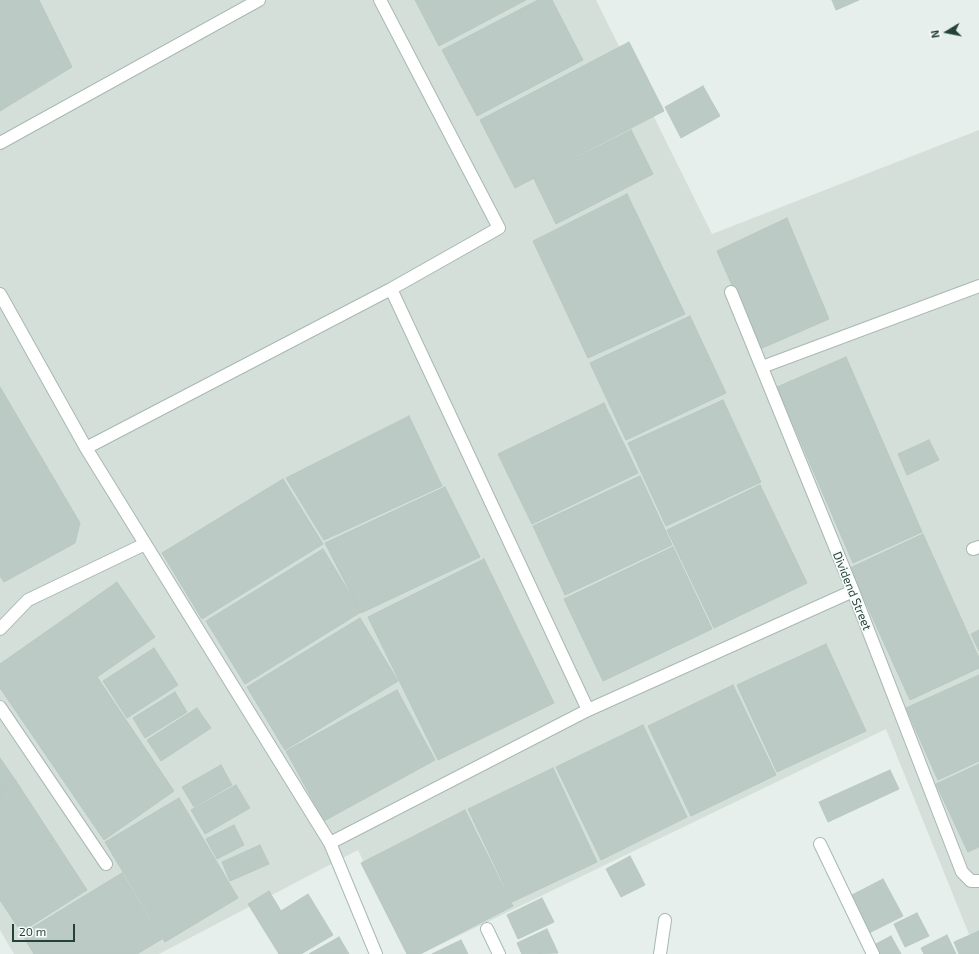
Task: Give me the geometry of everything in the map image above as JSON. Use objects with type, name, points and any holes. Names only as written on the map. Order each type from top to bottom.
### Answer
[{"type":"street","points":[[0,143],[259,0]]},
{"type":"street","points":[[86,448],[391,289],[499,228],[380,0]]},
{"type":"street","points":[[762,367],[979,286]]},
{"type":"street","points":[[391,289],[588,710]]},
{"type":"street","name":"Dividend Street","points":[[731,292],[852,591],[962,872],[971,881],[979,881]]},
{"type":"street","points":[[0,294],[86,448],[330,843],[376,954]]},
{"type":"street","points":[[0,629],[28,600],[145,544]]},
{"type":"street","points":[[330,843],[588,710],[852,591]]},
{"type":"street","points":[[0,707],[106,864]]},
{"type":"street","points":[[820,844],[873,954]]},
{"type":"street","points":[[660,954],[665,920]]},
{"type":"street","points":[[487,929],[500,954]]},
{"type":"shaded area","points":[[0,0],[596,0],[712,234],[979,130],[979,954],[977,954],[886,729],[421,954],[407,954],[358,850],[159,954],[14,954],[0,930]]},
{"type":"building","points":[[0,0],[39,0],[72,67],[0,111]]},
{"type":"building","points":[[415,0],[526,0],[439,46]]},
{"type":"building","points":[[538,0],[552,0],[583,60],[477,116],[442,50]]},
{"type":"building","points":[[832,0],[859,0],[836,10]]},
{"type":"building","points":[[629,42],[664,111],[515,188],[480,120]]},
{"type":"building","points":[[703,86],[720,116],[681,138],[665,107]]},
{"type":"building","points":[[631,130],[653,174],[556,224],[534,179]]},
{"type":"building","points":[[627,194],[685,314],[588,358],[533,241]]},
{"type":"building","points":[[787,218],[829,319],[760,349],[717,251]]},
{"type":"building","points":[[690,316],[726,393],[626,440],[590,363]]},
{"type":"building","points":[[846,357],[922,532],[853,563],[777,387]]},
{"type":"building","points":[[0,387],[80,523],[75,543],[4,582],[0,576]]},
{"type":"building","points":[[723,400],[761,482],[666,526],[628,443]]},
{"type":"building","points":[[604,403],[638,473],[532,524],[498,454]]},
{"type":"building","points":[[409,416],[442,486],[324,540],[286,478]]},
{"type":"building","points":[[929,440],[939,460],[907,475],[898,454]]},
{"type":"building","points":[[640,476],[672,545],[565,595],[533,526]]},
{"type":"building","points":[[283,479],[323,544],[202,619],[162,553]]},
{"type":"building","points":[[760,485],[807,583],[714,628],[667,530]]},
{"type":"building","points":[[445,487],[480,557],[361,613],[325,543]]},
{"type":"building","points":[[923,534],[979,658],[979,668],[910,700],[850,568]]},
{"type":"building","points":[[673,547],[712,629],[603,681],[564,599]]},
{"type":"building","points":[[323,549],[361,612],[245,684],[206,621]]},
{"type":"building","points":[[484,559],[554,703],[438,760],[368,617]]},
{"type":"building","points":[[117,582],[155,637],[97,677],[174,791],[104,840],[0,688],[0,664]]},
{"type":"building","points":[[360,618],[398,681],[285,750],[247,687]]},
{"type":"building","points":[[979,630],[979,651],[971,634]]},
{"type":"building","points":[[826,644],[866,731],[777,772],[737,685]]},
{"type":"building","points":[[154,648],[178,685],[127,718],[103,681]]},
{"type":"building","points":[[979,675],[979,761],[938,780],[906,708]]},
{"type":"building","points":[[733,685],[776,775],[691,816],[648,726]]},
{"type":"building","points":[[397,690],[435,760],[324,821],[286,751]]},
{"type":"building","points":[[175,692],[187,712],[145,738],[133,718]]},
{"type":"building","points":[[197,708],[211,728],[161,761],[147,740]]},
{"type":"building","points":[[643,725],[687,817],[601,860],[556,767]]},
{"type":"building","points":[[0,758],[16,781],[0,794]]},
{"type":"building","points":[[979,764],[979,847],[968,852],[936,784]]},
{"type":"building","points":[[221,765],[232,785],[194,807],[182,787]]},
{"type":"building","points":[[553,768],[597,862],[512,902],[468,809]]},
{"type":"building","points":[[890,770],[899,789],[828,822],[819,802]]},
{"type":"building","points":[[16,781],[87,890],[21,932],[0,900],[0,794]]},
{"type":"building","points":[[236,785],[250,808],[205,834],[191,810]]},
{"type":"building","points":[[179,798],[238,898],[165,942],[105,842]]},
{"type":"building","points":[[465,810],[513,906],[420,954],[407,954],[361,863]]},
{"type":"building","points":[[234,825],[244,845],[217,859],[206,839]]},
{"type":"building","points":[[260,845],[269,864],[230,881],[222,862]]},
{"type":"building","points":[[630,856],[645,885],[621,897],[606,869]]},
{"type":"building","points":[[122,873],[162,939],[137,954],[34,954],[22,934]]},
{"type":"building","points":[[883,879],[903,916],[869,933],[850,896]]},
{"type":"building","points":[[269,891],[281,911],[308,894],[333,935],[301,954],[279,954],[248,904]]},
{"type":"building","points":[[542,898],[554,922],[518,939],[507,915]]},
{"type":"building","points":[[917,913],[929,936],[905,947],[894,924]]},
{"type":"building","points":[[547,929],[558,953],[522,954],[517,943]]},
{"type":"building","points":[[979,931],[979,954],[959,954],[954,942]]},
{"type":"building","points":[[947,935],[956,954],[924,954],[921,948]]},
{"type":"building","points":[[891,936],[901,954],[876,954],[872,946]]},
{"type":"building","points":[[339,937],[349,954],[309,954]]},
{"type":"building","points":[[461,940],[468,954],[432,954]]}]
